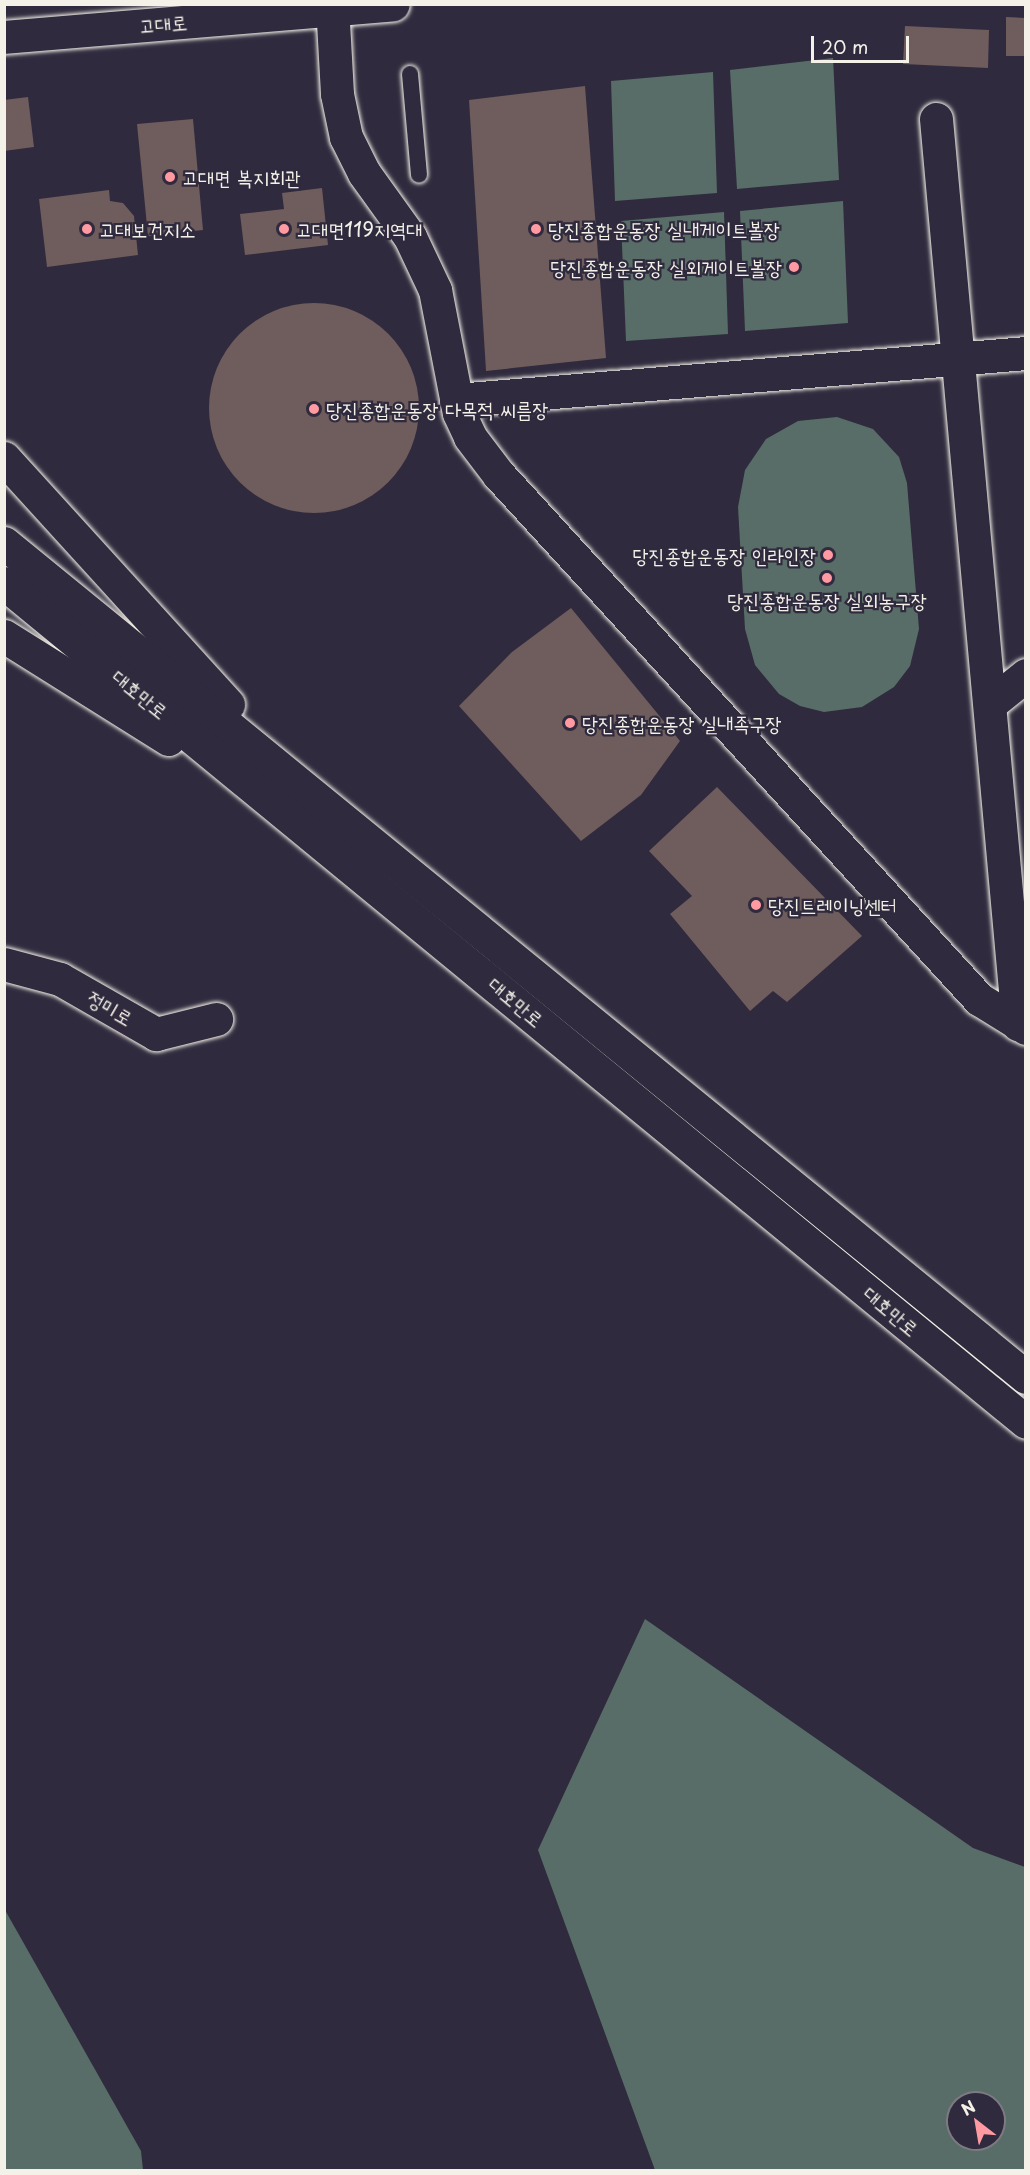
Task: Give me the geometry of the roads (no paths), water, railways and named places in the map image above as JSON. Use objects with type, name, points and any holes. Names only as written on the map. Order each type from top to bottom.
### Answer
[{"type":"street","name":"고대로","points":[[4,38],[332,7],[393,4]]},
{"type":"street","points":[[332,7],[337,94],[346,137],[364,173],[411,237],[431,280],[442,316],[456,400],[470,437],[507,484],[979,999],[1022,1026]]},
{"type":"street","points":[[936,119],[1022,1026]]},
{"type":"street","points":[[456,400],[1026,353]]},
{"type":"street","points":[[4,458],[300,783]]},
{"type":"street","name":"대호만로","points":[[4,543],[1026,1377]]},
{"type":"street","name":"대호만로","points":[[4,583],[1026,1422]]},
{"type":"street","points":[[4,636],[291,817]]},
{"type":"street","points":[[990,704],[1026,675]]},
{"type":"street","name":"정미로","points":[[4,964],[60,978],[156,1034],[216,1019]]},
{"type":"lane","points":[[410,74],[419,175]]},
{"type":"place","name":"고대면 복지회관","points":[[170,177]]},
{"type":"place","name":"고대보건지소","points":[[87,229]]},
{"type":"place","name":"고대면119지역대","points":[[284,229]]},
{"type":"place","name":"당진종합운동장 실내게이트볼장","points":[[536,229]]},
{"type":"place","name":"당진종합운동장 실외게이트볼장","points":[[794,267]]},
{"type":"place","name":"당진종합운동장 다목적 씨름장","points":[[314,409]]},
{"type":"place","name":"당진종합운동장 인라인장","points":[[828,555]]},
{"type":"place","name":"당진종합운동장 실외농구장","points":[[827,578]]},
{"type":"place","name":"당진종합운동장 실내족구장","points":[[570,723]]},
{"type":"place","name":"당진트레이닝센터","points":[[756,905]]}]
